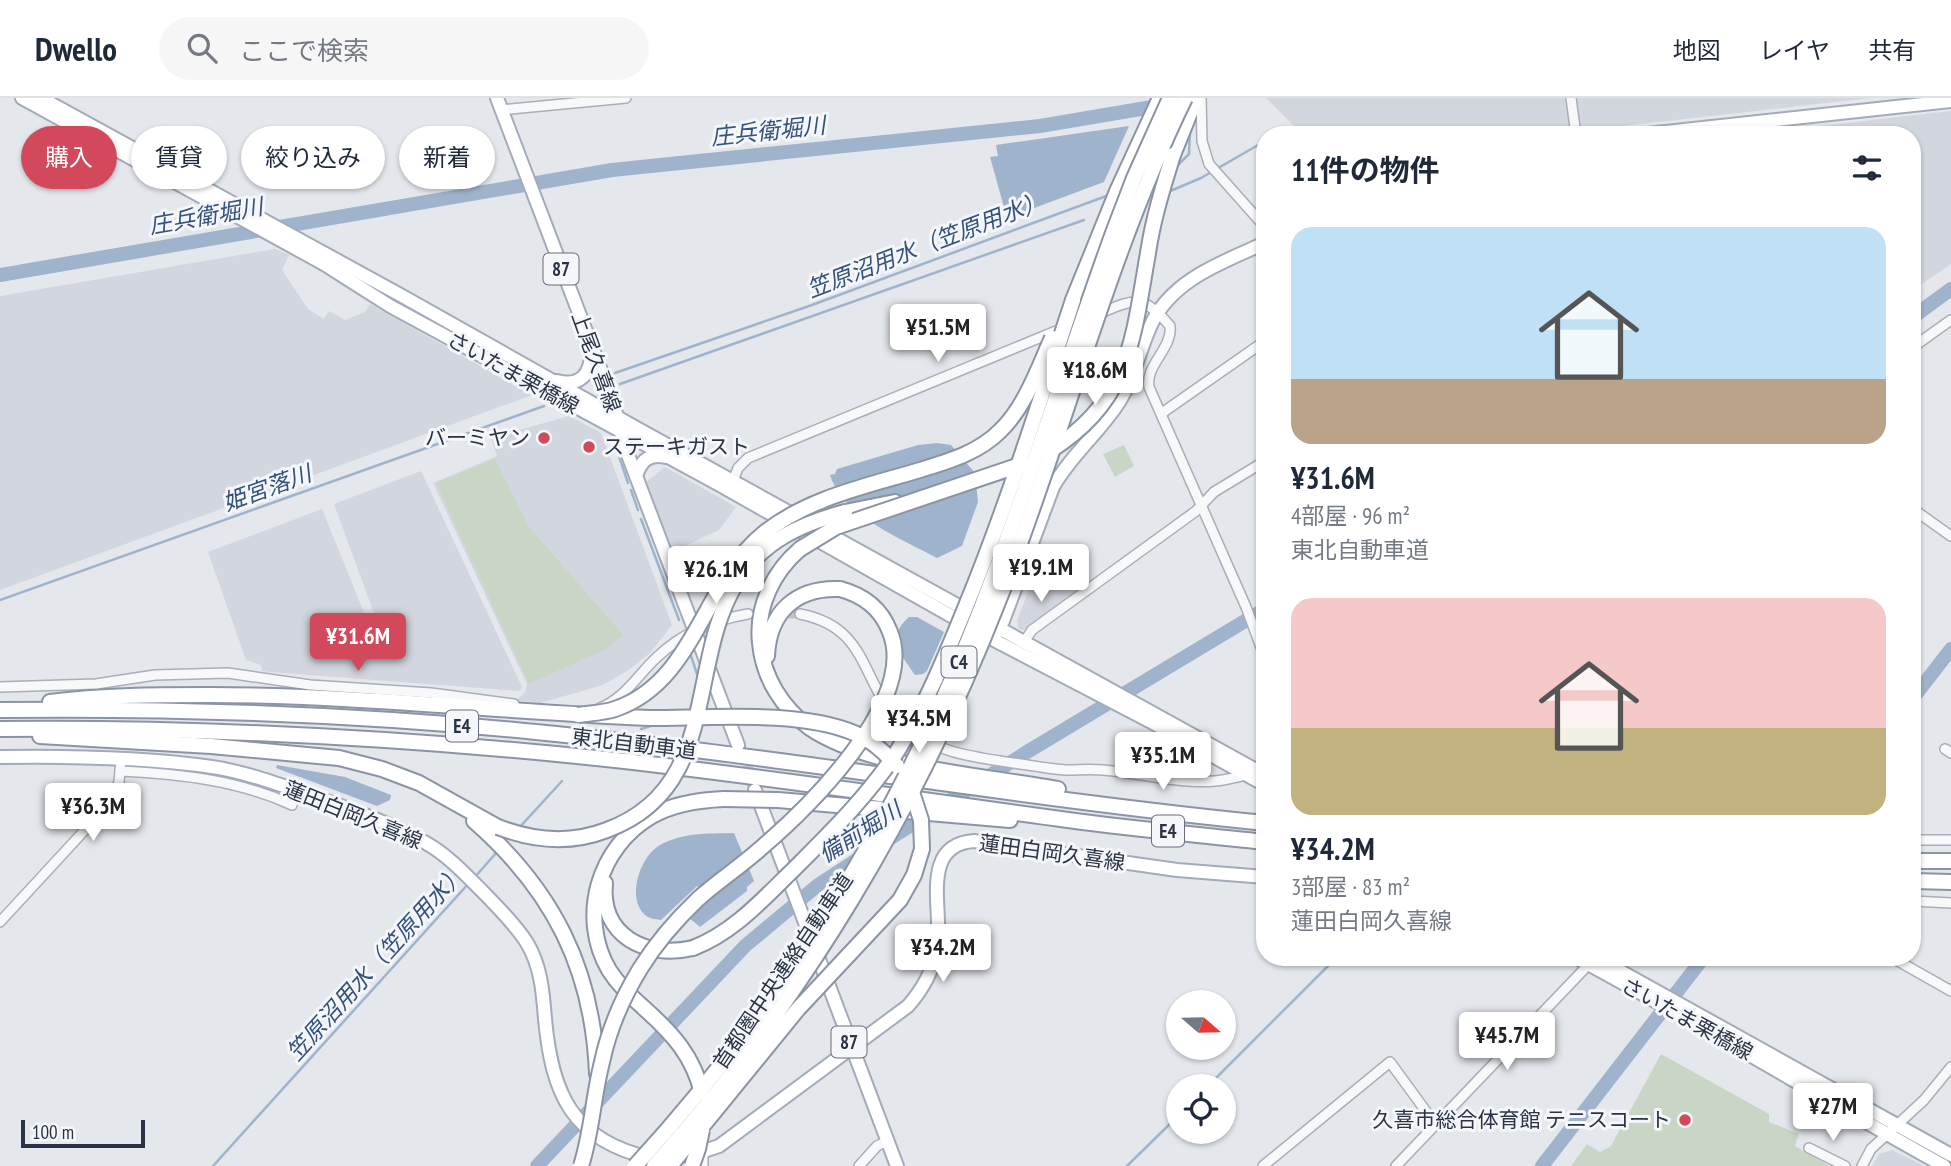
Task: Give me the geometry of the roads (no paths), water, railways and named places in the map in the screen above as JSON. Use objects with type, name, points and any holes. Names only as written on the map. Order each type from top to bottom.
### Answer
[{"type":"highway","points":[[615,852],[604,887],[605,902],[616,927],[636,944],[657,951],[693,948],[728,929],[808,854],[863,796],[906,737],[936,678],[976,582],[1073,300],[1118,189],[1160,98]]},
{"type":"highway","name":"首都圏中央連絡自動車道","points":[[635,1166],[706,1083],[789,971],[864,851],[932,723],[986,595],[1112,233],[1170,98]]},
{"type":"highway","name":"首都圏中央連絡自動車道","points":[[654,1166],[717,1092],[803,975],[878,854],[945,726],[978,652],[1024,532],[1102,301],[1150,174],[1185,98]]},
{"type":"highway","points":[[1138,808],[1090,794],[905,763],[837,742],[810,727],[793,713],[767,678],[762,659],[760,618],[763,604],[776,576],[800,549],[836,527],[1000,473],[1034,458],[1067,439],[1102,405],[1130,352],[1162,190],[1173,155],[1198,98]]},
{"type":"highway","points":[[578,715],[614,709],[641,696],[660,681],[690,640],[729,571],[751,544],[776,524],[802,509],[966,454],[990,440],[1016,410],[1073,300]]},
{"type":"highway","points":[[495,832],[547,839],[582,838],[614,828],[642,810],[666,787],[683,758],[696,724],[722,613],[736,583],[755,558],[778,538],[818,519],[924,497]]},
{"type":"highway","points":[[581,1166],[591,1128],[605,1049],[639,971],[656,946],[697,900],[760,849],[812,799],[857,746],[880,709],[892,677],[895,664],[888,625],[873,605],[863,597],[840,589],[805,593],[785,607],[776,619],[767,659],[774,688]]},
{"type":"highway","points":[[0,709],[69,699],[157,695],[292,695],[578,715],[787,719],[842,729],[869,741],[898,767],[914,794],[923,834],[919,863],[900,900],[798,1009],[670,1166]]},
{"type":"highway","name":"東北自動車道","points":[[0,709],[152,710],[378,719],[536,732],[1256,822]]},
{"type":"highway","name":"東北自動車道","points":[[0,730],[168,729],[390,740],[606,759],[899,795],[1070,820],[1256,841]]},
{"type":"highway","points":[[0,730],[56,738],[211,746],[339,758],[401,776],[449,800],[495,832],[538,889],[560,926],[575,958],[591,1013],[597,1087]]},
{"type":"highway","points":[[692,1166],[698,1149],[703,1114],[703,1095],[698,1076],[680,1043],[622,987],[609,969],[598,945],[595,930],[598,884],[608,859],[630,833],[652,816],[685,804],[724,799],[778,800],[1044,822],[1070,820]]},
{"type":"highway","points":[[1921,861],[1951,861]]},
{"type":"highway","points":[[1921,881],[1951,882]]},
{"type":"main road","name":"さいたま栗橋線","points":[[22,98],[324,264],[390,306],[995,634],[1256,770]]},
{"type":"main road","name":"さいたま栗橋線","points":[[41,98],[928,587],[995,634],[1024,642],[1098,689]]},
{"type":"main road","points":[[1720,126],[1951,101]]},
{"type":"main road","name":"上尾久喜線","points":[[499,104],[613,402],[636,476],[738,745]]},
{"type":"main road","points":[[995,634],[1053,487],[1120,400],[1135,372],[1148,332],[1158,313],[1178,290],[1198,275],[1256,247]]},
{"type":"main road","points":[[546,377],[564,383],[581,380],[590,367],[592,348]]},
{"type":"main road","points":[[636,476],[646,458],[670,458]]},
{"type":"main road","name":"蓮田白岡久喜線","points":[[3,757],[121,765],[177,762],[249,775],[390,825],[426,843],[447,858],[493,902],[528,943],[538,966],[555,1080],[570,1110],[594,1135],[632,1154],[655,1159],[703,1160],[901,1013],[927,980],[938,938],[938,871],[946,853],[958,844],[974,841],[1173,869],[1256,876]]},
{"type":"main road","name":"87","points":[[755,790],[897,1166]]},
{"type":"main road","name":"さいたま栗橋線","points":[[1606,966],[1829,1102],[1944,1166]]},
{"type":"main road","name":"さいたま栗橋線","points":[[1677,1008],[1951,1155]]},
{"type":"street","points":[[499,104],[625,98]]},
{"type":"street","points":[[1198,98],[1202,141],[1209,164],[1256,217]]},
{"type":"street","points":[[1571,98],[1575,126]]},
{"type":"street","points":[[733,481],[740,464],[748,458],[1138,300],[1158,313],[1171,328],[1170,336],[1148,380],[1256,635]]},
{"type":"street","points":[[1921,341],[1951,320]]},
{"type":"street","points":[[1162,413],[1256,347]]},
{"type":"street","points":[[1024,642],[1032,630],[1202,506],[1214,492],[1256,466]]},
{"type":"street","points":[[1921,515],[1951,536]]},
{"type":"street","points":[[0,687],[96,684],[155,675],[228,673],[310,684],[481,699],[577,712],[598,708],[614,701],[656,658],[694,630],[713,622],[748,614]]},
{"type":"street","points":[[800,614],[832,625],[849,638],[883,699],[903,725],[931,745],[965,756],[1055,769],[1104,770],[1206,782],[1256,773]]},
{"type":"street","points":[[0,922],[107,806],[119,782],[121,765],[211,780],[265,793],[292,805]]},
{"type":"street","points":[[1921,840],[1951,840]]},
{"type":"street","points":[[1921,902],[1951,904]]},
{"type":"street","points":[[1396,1166],[1587,966]]},
{"type":"street","points":[[1907,966],[1951,991]]},
{"type":"street","points":[[1263,1166],[1390,1062],[1436,1125]]},
{"type":"street","points":[[1862,1166],[1871,1149],[1924,1100],[1951,1067]]},
{"type":"street","points":[[859,1166],[877,1146],[887,1141]]},
{"type":"street","points":[[1809,1148],[1845,1166]]},
{"type":"water","points":[[1129,126],[1104,182],[1007,218],[990,157],[998,156],[996,145]]},
{"type":"water","points":[[918,445],[951,445],[975,473],[978,502],[962,546],[937,558],[875,525],[860,514],[837,490],[830,475],[835,474],[837,469]]},
{"type":"water","points":[[909,617],[917,617],[944,632],[927,671],[923,674],[915,675],[898,646],[898,632]]},
{"type":"water","points":[[277,765],[345,777],[391,795],[390,800],[377,806],[276,768]]},
{"type":"water","points":[[734,833],[754,881],[747,887],[747,891],[700,927],[687,916],[707,897],[697,886],[661,920],[645,915],[639,908],[636,888],[638,878],[653,850],[669,841],[687,836]]},
{"type":"waterway","name":"庄兵衛堀川","points":[[0,275],[612,170],[1040,126],[1164,105]]},
{"type":"waterway","name":"笠原沼用水（笠原用水）","points":[[1176,167],[1189,154],[1190,130]]},
{"type":"waterway","name":"姫宮落川","points":[[1168,192],[1201,178],[1256,146]]},
{"type":"waterway","name":"笠原沼用水（笠原用水）","points":[[615,373],[812,305],[1109,195]]},
{"type":"waterway","name":"姫宮落川","points":[[620,384],[1084,220]]},
{"type":"waterway","name":"備前堀川","points":[[1921,311],[1951,289]]},
{"type":"waterway","name":"笠原沼用水（笠原用水）","points":[[595,385],[599,395]]},
{"type":"waterway","name":"姫宮落川","points":[[0,600],[544,406]]},
{"type":"waterway","name":"笠原沼用水（笠原用水）","points":[[616,447],[628,483]]},
{"type":"waterway","name":"笠原沼用水（笠原用水）","points":[[631,490],[638,510]]},
{"type":"waterway","name":"笠原沼用水（笠原用水）","points":[[641,519],[679,620]]},
{"type":"waterway","name":"備前堀川","points":[[881,844],[1027,752],[1256,614]]},
{"type":"waterway","points":[[1921,688],[1951,649]]},
{"type":"waterway","name":"笠原沼用水（笠原用水）","points":[[690,653],[699,680]]},
{"type":"waterway","name":"笠原沼用水（笠原用水）","points":[[641,729],[657,724]]},
{"type":"waterway","name":"笠原沼用水（笠原用水）","points":[[518,829],[562,781]]},
{"type":"waterway","name":"笠原沼用水（笠原用水）","points":[[474,878],[497,852]]},
{"type":"waterway","name":"備前堀川","points":[[537,1166],[745,946],[818,885],[864,855]]},
{"type":"waterway","name":"笠原沼用水（笠原用水）","points":[[213,1166],[469,883]]},
{"type":"waterway","points":[[1220,1074],[1328,966]]},
{"type":"waterway","points":[[1542,1166],[1697,966]]},
{"type":"waterway","points":[[1127,1166],[1166,1128]]},
{"type":"tunnel","points":[[748,614],[800,614]]},
{"type":"tunnel","points":[[740,748],[755,790]]},
{"type":"place","name":"バーミヤン","points":[[544,438]]},
{"type":"place","name":"ステーキガスト","points":[[589,447]]},
{"type":"place","name":"久喜市総合体育館 テニスコート","points":[[1685,1120]]}]
